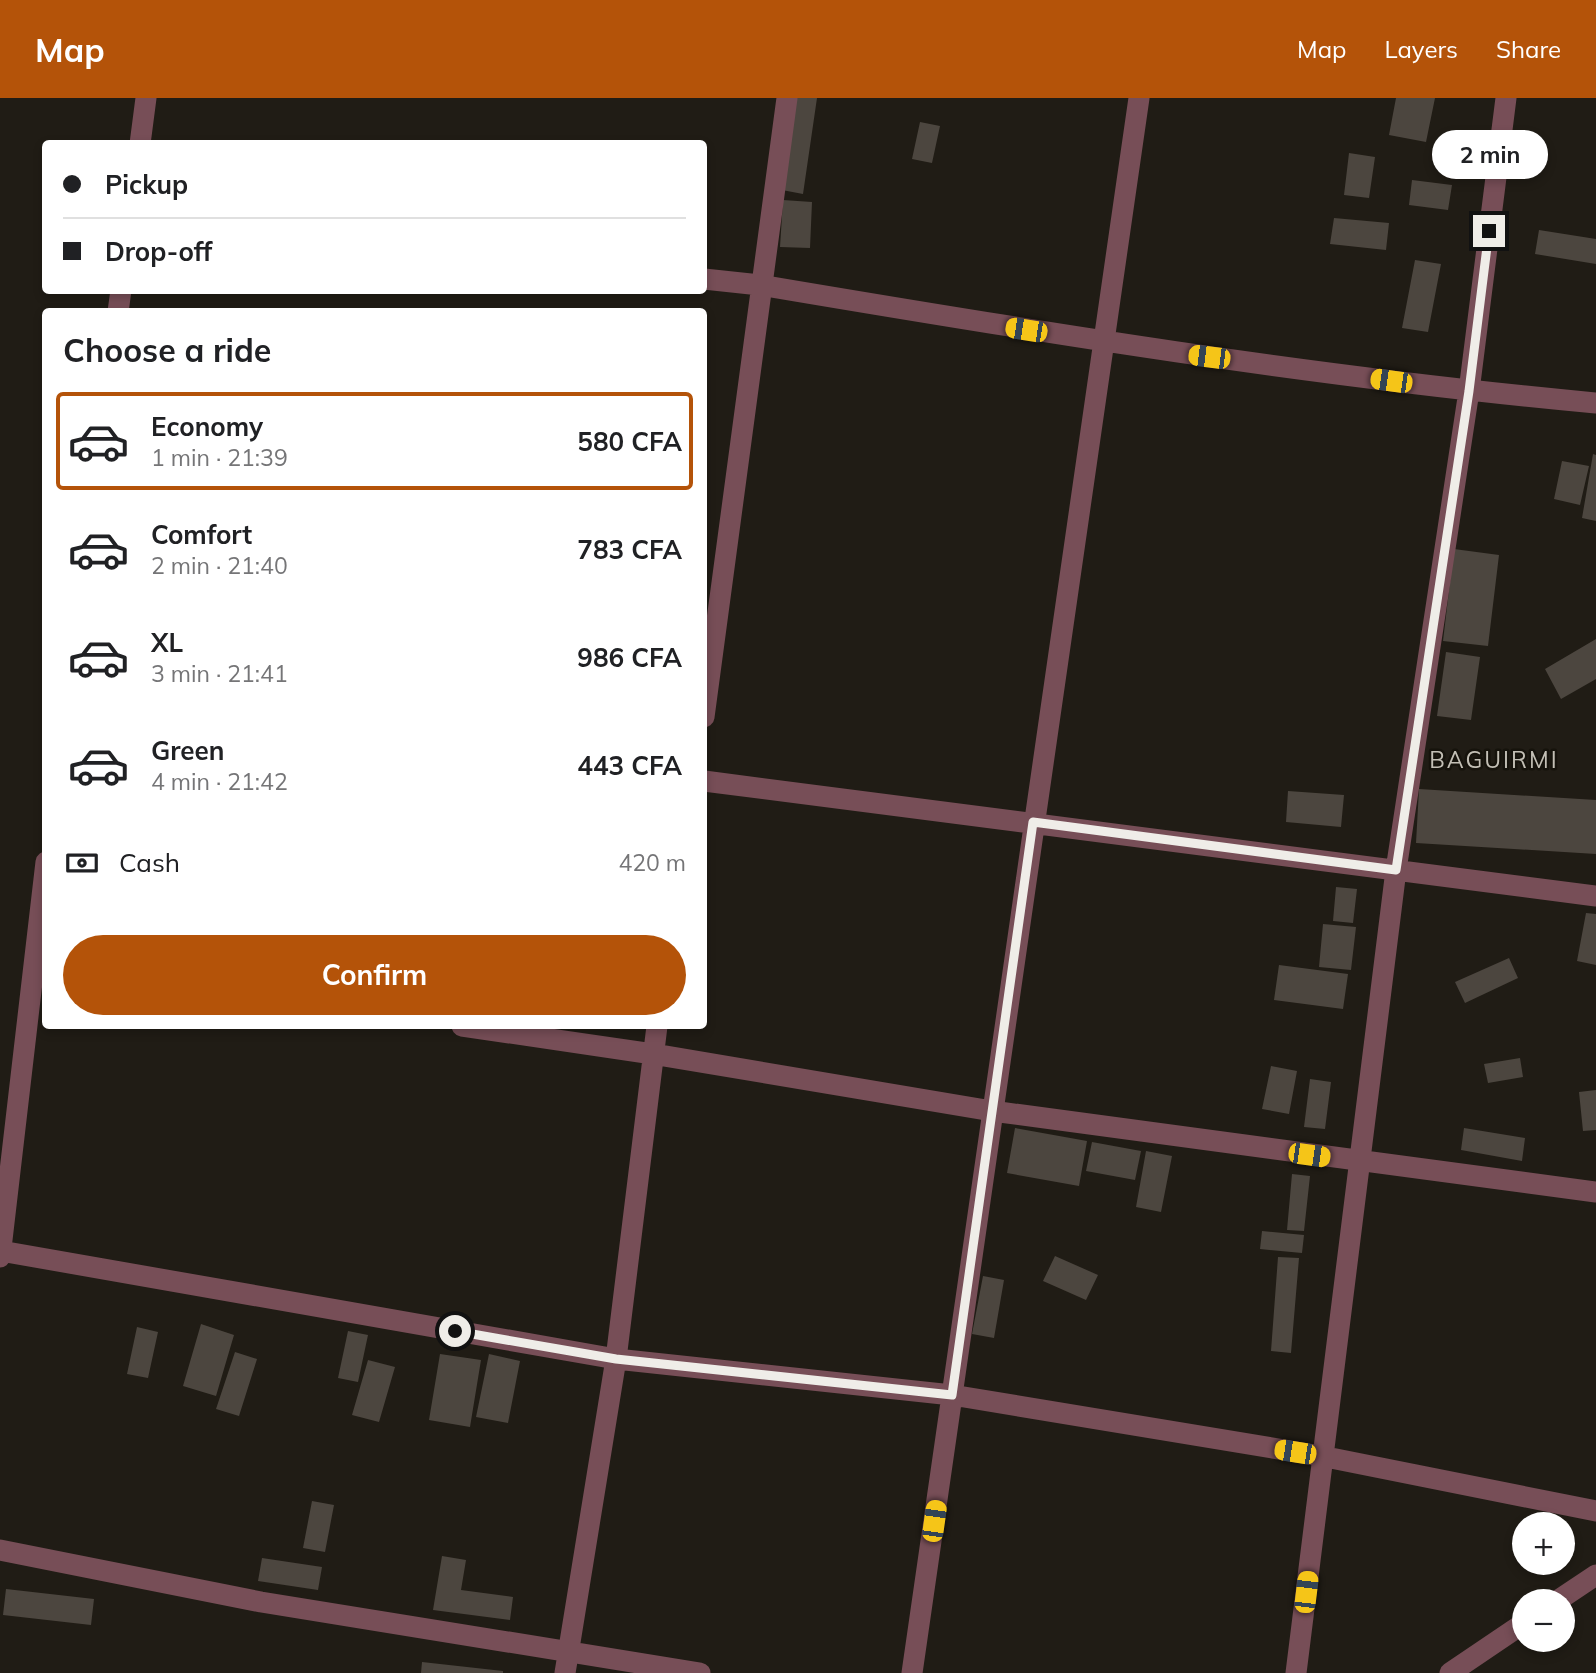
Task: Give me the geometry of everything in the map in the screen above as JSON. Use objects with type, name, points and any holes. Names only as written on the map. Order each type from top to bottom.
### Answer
[{"type":"street","points":[[141,140],[146,98]]},
{"type":"street","points":[[707,694],[787,98]]},
{"type":"street","points":[[912,1673],[1139,98]]},
{"type":"street","points":[[1296,1673],[1321,1456],[1362,1162],[1396,870],[1469,391],[1506,98]]},
{"type":"street","points":[[707,279],[760,285],[1105,343],[1469,391],[1596,403]]},
{"type":"street","points":[[707,781],[1596,896]]},
{"type":"street","points":[[0,1257],[39,964],[42,920]]},
{"type":"street","points":[[482,1029],[653,1054],[992,1111],[1596,1192]]},
{"type":"street","points":[[566,1663],[616,1359],[657,1029]]},
{"type":"street","points":[[1,1251],[616,1359],[952,1395],[1321,1456],[1596,1511]]},
{"type":"street","points":[[0,1550],[566,1663],[700,1673]]},
{"type":"street","points":[[1575,1589],[1596,1575]]},
{"type":"street","points":[[1450,1673],[1512,1631]]},
{"type":"building","points":[[795,98],[817,98],[803,194],[782,190]]},
{"type":"building","points":[[1396,98],[1435,98],[1426,142],[1389,135]]},
{"type":"building","points":[[920,122],[940,126],[932,163],[912,159]]},
{"type":"building","points":[[1349,153],[1375,157],[1369,198],[1344,195]]},
{"type":"building","points":[[1412,180],[1452,185],[1448,210],[1409,205]]},
{"type":"building","points":[[783,200],[812,202],[810,248],[780,247]]},
{"type":"building","points":[[1334,218],[1389,223],[1386,250],[1330,244]]},
{"type":"building","points":[[1539,230],[1596,239],[1596,264],[1535,254]]},
{"type":"building","points":[[1415,260],[1441,264],[1428,332],[1402,328]]},
{"type":"building","points":[[1593,454],[1596,455],[1596,521],[1582,518]]},
{"type":"building","points":[[1562,461],[1589,466],[1580,505],[1554,499]]},
{"type":"building","points":[[1454,549],[1499,555],[1488,646],[1443,641]]},
{"type":"building","points":[[1596,639],[1596,679],[1561,699],[1545,669]]},
{"type":"building","points":[[1446,652],[1480,657],[1471,720],[1437,716]]},
{"type":"building","points":[[1419,789],[1596,800],[1596,854],[1416,843]]},
{"type":"building","points":[[1288,791],[1344,795],[1341,827],[1286,822]]},
{"type":"building","points":[[1336,887],[1357,889],[1353,923],[1333,921]]},
{"type":"building","points":[[1586,913],[1596,914],[1596,965],[1577,961]]},
{"type":"building","points":[[1323,924],[1356,927],[1351,970],[1319,967]]},
{"type":"building","points":[[1509,958],[1518,978],[1465,1003],[1455,982]]},
{"type":"building","points":[[1279,965],[1348,974],[1343,1009],[1274,1000]]},
{"type":"building","points":[[1520,1058],[1523,1077],[1488,1083],[1484,1064]]},
{"type":"building","points":[[1271,1066],[1297,1071],[1289,1114],[1262,1109]]},
{"type":"building","points":[[1310,1079],[1331,1082],[1325,1129],[1304,1127]]},
{"type":"building","points":[[1596,1090],[1596,1130],[1583,1131],[1579,1092]]},
{"type":"building","points":[[1015,1128],[1087,1141],[1079,1186],[1007,1173]]},
{"type":"building","points":[[1464,1128],[1525,1138],[1522,1161],[1461,1150]]},
{"type":"building","points":[[1092,1142],[1141,1151],[1135,1180],[1086,1171]]},
{"type":"building","points":[[1146,1151],[1172,1156],[1161,1212],[1136,1207]]},
{"type":"building","points":[[1292,1174],[1310,1176],[1304,1231],[1287,1230]]},
{"type":"building","points":[[1262,1231],[1304,1235],[1302,1253],[1260,1249]]},
{"type":"building","points":[[1055,1256],[1098,1275],[1086,1300],[1043,1281]]},
{"type":"building","points":[[1278,1257],[1299,1258],[1291,1353],[1271,1351]]},
{"type":"building","points":[[983,1276],[1004,1280],[994,1338],[972,1334]]},
{"type":"building","points":[[201,1324],[234,1335],[216,1396],[183,1386]]},
{"type":"building","points":[[137,1327],[158,1332],[148,1378],[127,1374]]},
{"type":"building","points":[[348,1331],[368,1335],[358,1382],[338,1378]]},
{"type":"building","points":[[235,1352],[257,1359],[239,1416],[216,1409]]},
{"type":"building","points":[[440,1354],[481,1360],[470,1427],[429,1420]]},
{"type":"building","points":[[489,1354],[520,1361],[508,1423],[476,1417]]},
{"type":"building","points":[[368,1360],[395,1367],[379,1422],[352,1415]]},
{"type":"building","points":[[312,1501],[334,1505],[325,1552],[303,1548]]},
{"type":"building","points":[[442,1556],[466,1560],[461,1590],[513,1597],[510,1620],[433,1610]]},
{"type":"building","points":[[262,1558],[322,1567],[318,1590],[258,1581]]},
{"type":"building","points":[[6,1589],[94,1599],[91,1625],[3,1615]]},
{"type":"building","points":[[422,1662],[503,1671],[503,1673],[421,1673]]},
{"type":"district","name":"BAGUIRMI","points":[[1494,760]]},
{"type":"route","points":[[455,1331],[616,1359],[952,1395],[1033,822],[1396,870],[1469,391],[1489,231]]}]
